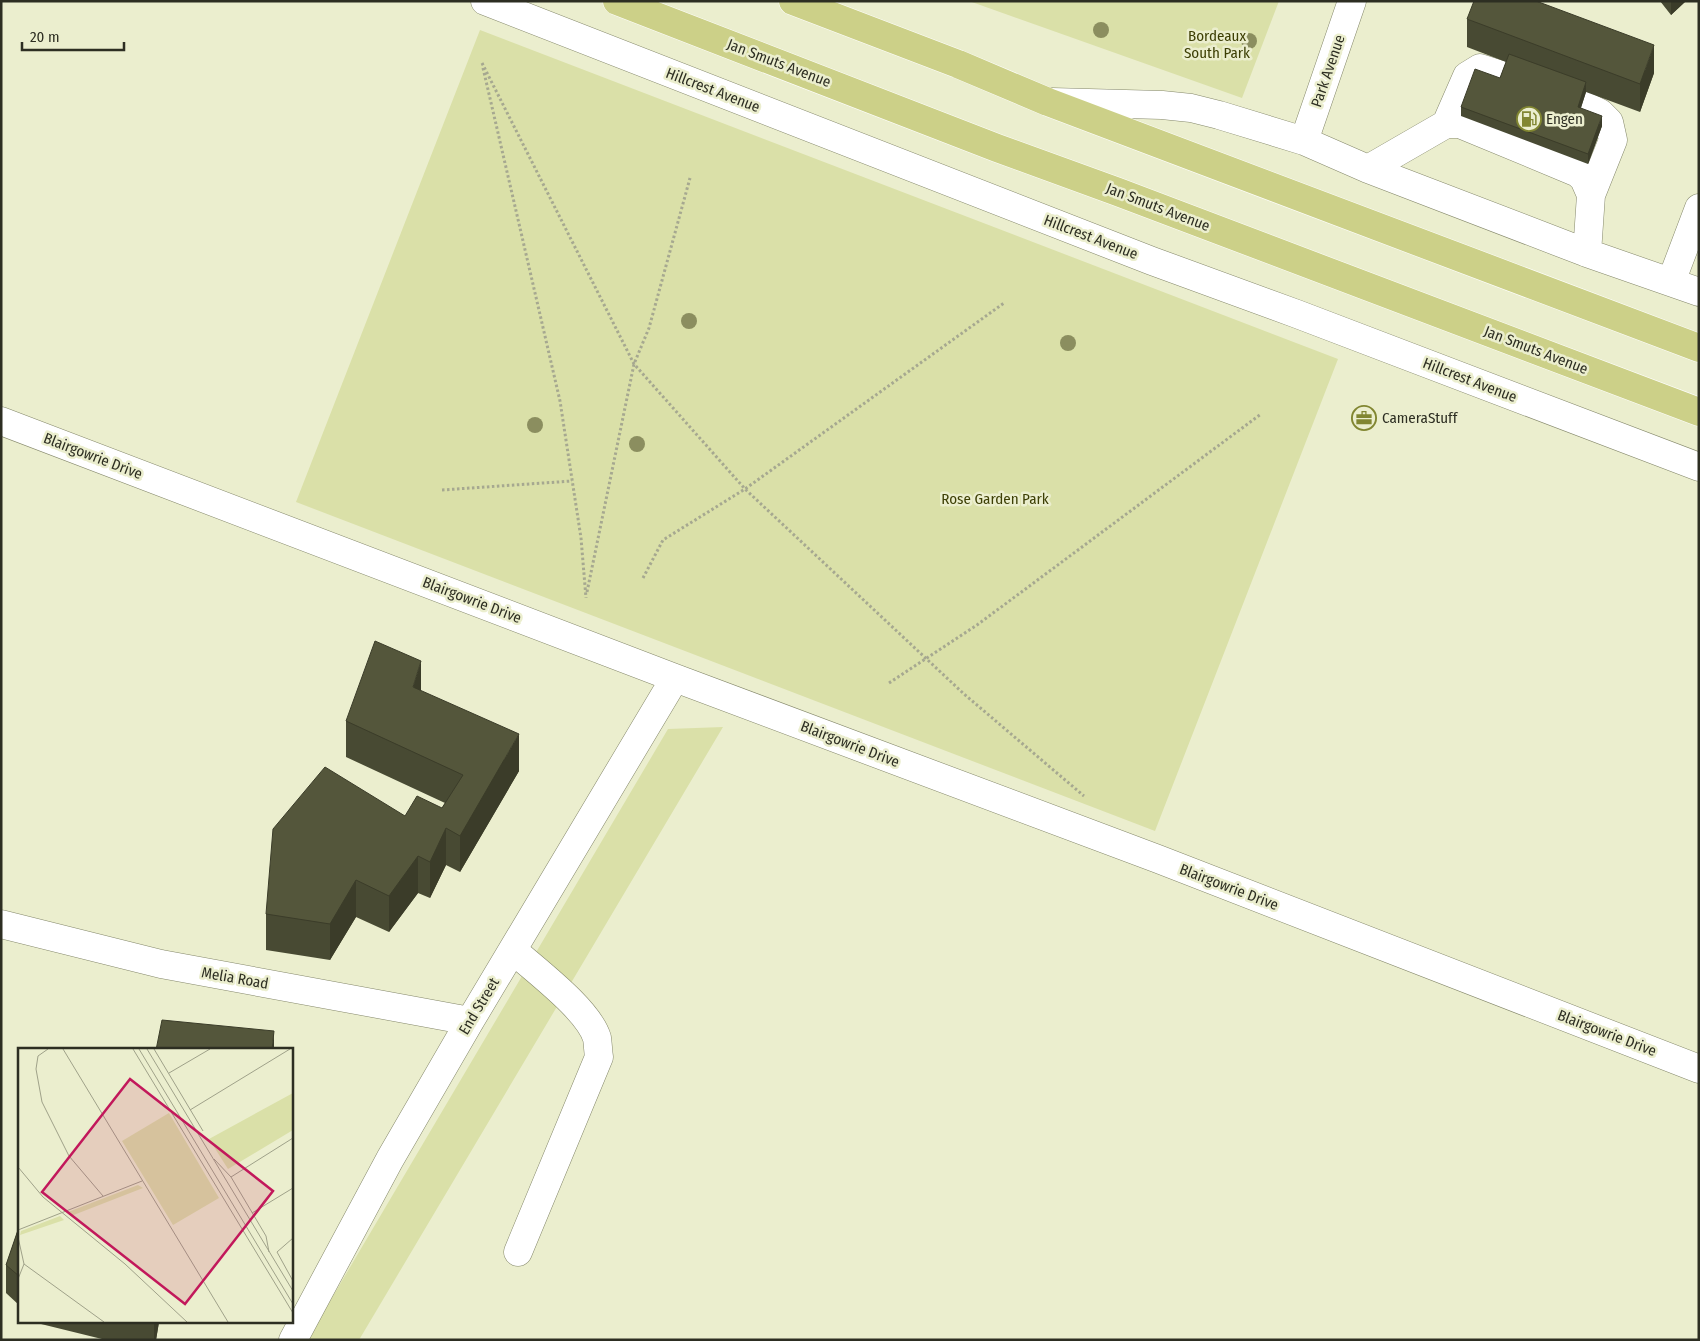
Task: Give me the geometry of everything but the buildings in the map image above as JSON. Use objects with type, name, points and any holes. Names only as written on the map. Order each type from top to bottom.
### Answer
[{"type":"main road","name":"Jan Smuts Avenue","points":[[617,1],[997,148],[1146,202],[1699,412]]},
{"type":"main road","points":[[793,1],[958,64],[1048,102],[1699,348]]},
{"type":"street","name":"Hillcrest Avenue","points":[[485,1],[1152,261],[1306,317],[1699,467]]},
{"type":"street","name":"Park Avenue","points":[[1304,141],[1352,1]]},
{"type":"street","points":[[1446,124],[1467,76],[1480,68],[1504,76]]},
{"type":"street","points":[[1048,102],[1162,105],[1190,108],[1219,115],[1304,141],[1368,169],[1587,253],[1699,292]]},
{"type":"street","points":[[1582,104],[1600,113],[1609,122],[1613,140],[1591,195],[1587,253]]},
{"type":"street","points":[[1368,169],[1446,124],[1460,124],[1578,173],[1584,179],[1591,195]]},
{"type":"street","points":[[1671,282],[1699,208]]},
{"type":"street","name":"Blairgowrie Drive","points":[[1,420],[675,678],[1167,863],[1699,1069]]},
{"type":"street","name":"End Street","points":[[293,1340],[390,1159],[470,1021],[675,678]]},
{"type":"street","name":"Melia Road","points":[[1,924],[161,964],[470,1021]]},
{"type":"street","points":[[513,950],[576,1006],[589,1021],[597,1038],[599,1057],[518,1252]]},
{"type":"path","points":[[690,178],[649,328],[634,364],[586,598],[581,538],[560,401],[482,63],[634,364],[745,489],[964,694],[1091,802]]},
{"type":"path","points":[[643,578],[663,540],[745,489],[1004,302]]},
{"type":"path","points":[[889,684],[977,626],[1261,414]]},
{"type":"path","points":[[442,490],[572,481]]},
{"type":"green space","name":"Bordeaux South Park","points":[[969,1],[1279,1],[1242,98]]},
{"type":"green space","name":"Rose Garden Park","points":[[480,30],[1338,359],[1155,831],[296,502]]},
{"type":"green space","points":[[723,727],[359,1340],[307,1340],[668,729]]},
{"type":"place","name":"Engen","points":[[1529,119]]},
{"type":"place","name":"CameraStuff","points":[[1364,418]]}]
